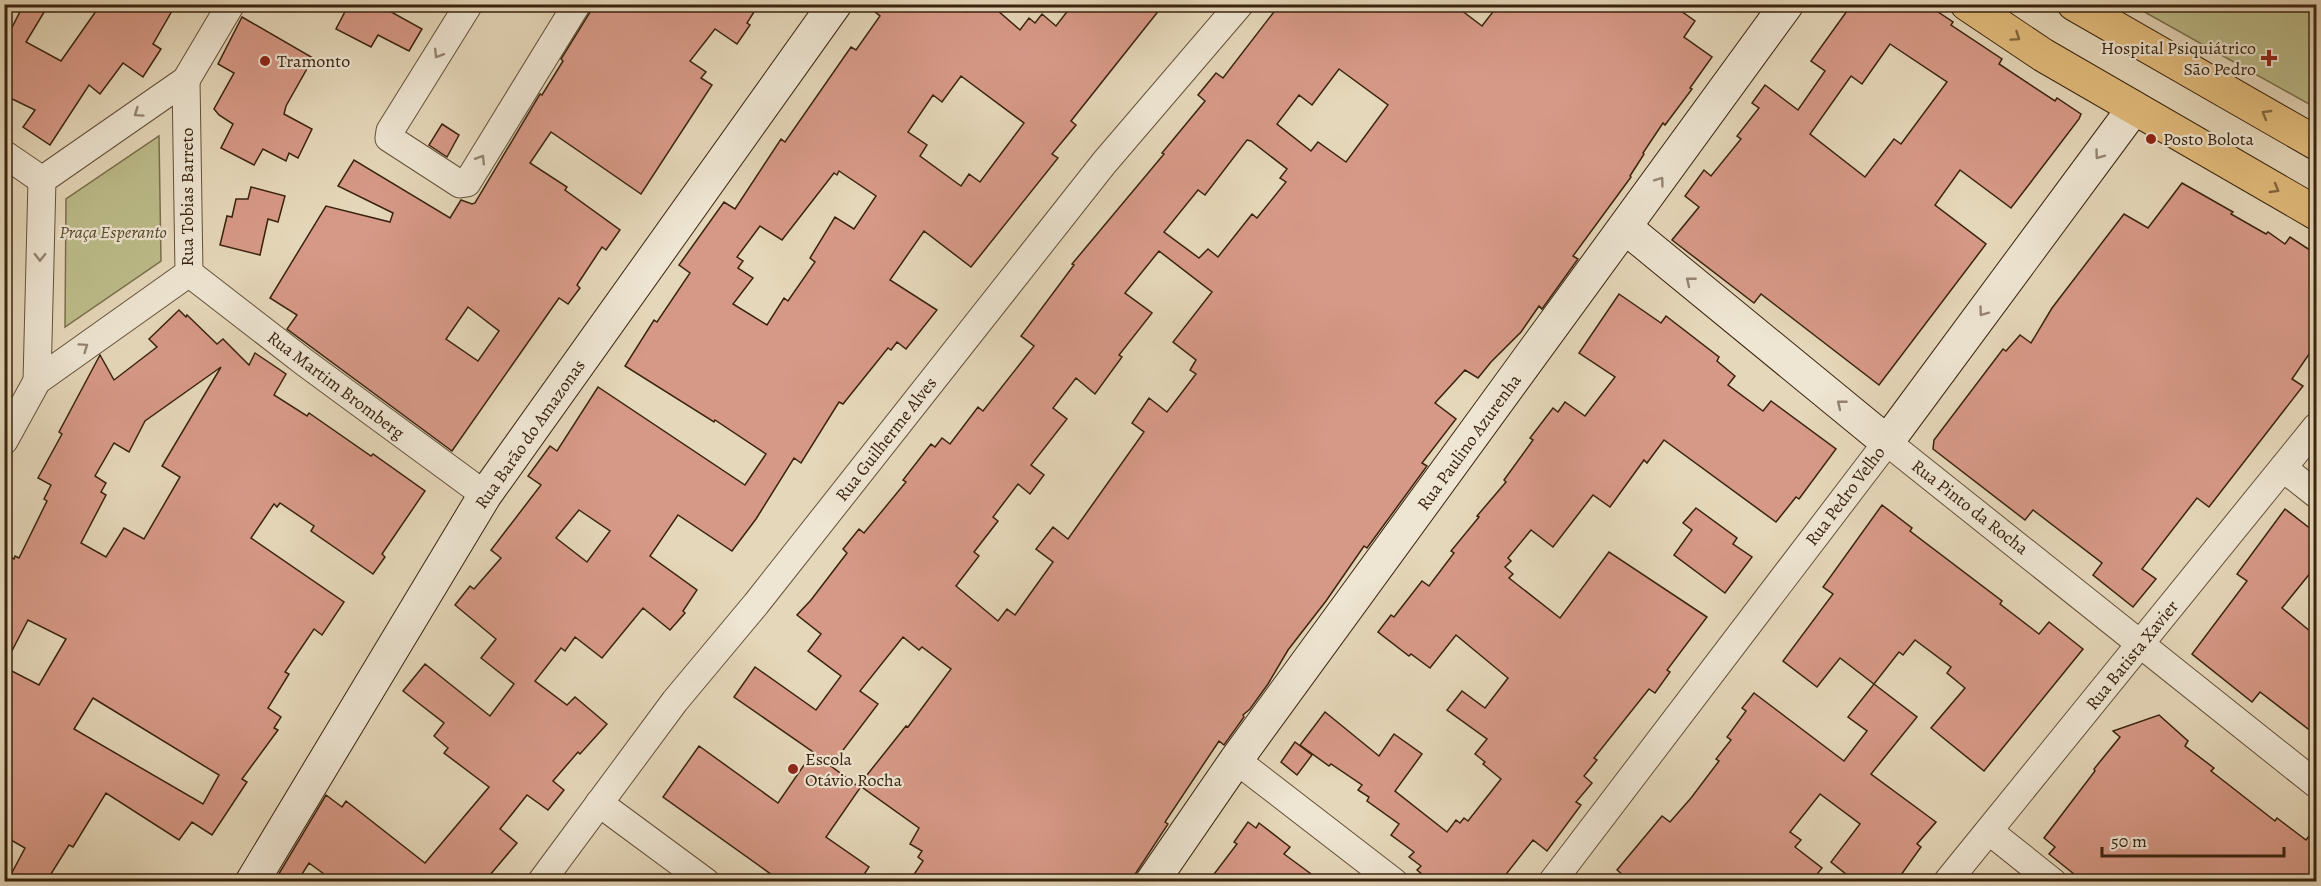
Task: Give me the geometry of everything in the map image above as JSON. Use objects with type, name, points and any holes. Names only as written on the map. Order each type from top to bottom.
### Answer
[{"type":"main road","points":[[1967,4],[2043,55],[2316,213]]},
{"type":"main road","points":[[2074,4],[2316,143]]},
{"type":"street","points":[[4,154],[42,180],[186,80],[231,4]]},
{"type":"street","points":[[469,4],[396,122],[389,138],[460,184],[467,183],[576,4]]},
{"type":"street","name":"Rua Barão do Amazonas","points":[[252,882],[485,495],[835,4]]},
{"type":"street","name":"Rua Guilherme Alves","points":[[541,882],[675,700],[756,604],[1104,163],[1240,4]]},
{"type":"street","name":"Rua Paulino Azurenha","points":[[1152,882],[1236,760],[1626,228],[1787,4]]},
{"type":"street","name":"Rua Tobias Barreto","points":[[4,441],[37,381],[189,273],[186,80]]},
{"type":"street","name":"Rua Pedro Velho","points":[[1552,882],[1887,442],[2134,108]]},
{"type":"street","name":"Rua Tobias Barreto","points":[[37,381],[42,180]]},
{"type":"street","name":"Rua Pinto da Rocha","points":[[1626,228],[1887,442],[2316,784]]},
{"type":"street","name":"Rua Martim Bromberg","points":[[189,273],[304,362],[485,495]]},
{"type":"street","name":"Rua Batista Xavier","points":[[1947,882],[2316,427]]},
{"type":"street","points":[[2283,468],[2316,494]]},
{"type":"street","points":[[1236,760],[1394,882]]},
{"type":"street","points":[[598,803],[706,882]]},
{"type":"street","points":[[1989,831],[2053,882]]},
{"type":"green space","name":"Hospital Psiquiátrico São Pedro","points":[[2132,5],[2316,5],[2316,108]]},
{"type":"green space","name":"Praça Esperanto","points":[[159,136],[161,261],[65,327],[66,199]]},
{"type":"building","points":[[24,4],[49,4],[26,42],[61,61],[101,4],[176,4],[153,44],[161,49],[143,77],[123,63],[100,94],[89,85],[50,145],[23,127],[35,110],[4,95],[4,43]]},
{"type":"building","points":[[349,4],[377,4],[422,29],[409,51],[378,35],[371,47],[336,29]]},
{"type":"building","points":[[595,4],[759,4],[747,23],[750,25],[737,44],[715,29],[690,61],[706,72],[701,78],[712,85],[641,194],[551,132],[530,163],[567,187],[565,190],[620,230],[606,250],[602,247],[577,285],[580,288],[568,304],[559,298],[452,451],[287,329],[297,315],[270,298],[326,206],[390,222],[393,213],[338,186],[354,160],[450,218],[461,200],[475,203],[540,94],[542,95],[563,61],[561,59]],"holes":[[[468,307],[499,331],[478,361],[446,339]]]},
{"type":"building","points":[[865,4],[956,4],[966,12],[971,4],[990,4],[1020,30],[1029,18],[1035,23],[1042,14],[1056,26],[1073,4],[1164,4],[1071,121],[1076,125],[1052,154],[1058,158],[971,267],[924,231],[890,280],[937,310],[906,349],[897,342],[891,350],[888,348],[843,404],[839,402],[801,463],[794,458],[756,519],[732,551],[678,515],[650,556],[697,590],[683,611],[685,613],[670,630],[643,608],[602,658],[575,637],[565,651],[561,648],[535,681],[567,705],[575,697],[607,724],[553,781],[564,790],[548,810],[527,795],[500,829],[517,843],[484,882],[335,882],[309,863],[297,882],[274,882],[326,795],[342,807],[346,801],[425,863],[489,787],[444,753],[448,748],[434,736],[444,723],[403,691],[425,664],[490,716],[514,684],[481,658],[496,639],[455,605],[470,586],[474,589],[501,558],[491,550],[541,485],[528,476],[550,446],[557,451],[598,387],[745,485],[766,454],[715,420],[714,422],[625,366],[654,320],[657,322],[690,273],[679,265],[724,202],[735,209],[781,139],[785,142],[851,47],[856,50],[880,16]],"holes":[[[961,76],[1024,123],[980,182],[969,174],[961,186],[920,156],[927,145],[908,132],[933,95],[942,102]],[[839,171],[876,196],[854,229],[835,217],[810,258],[815,262],[788,301],[784,298],[767,325],[733,304],[753,278],[738,268],[743,261],[737,257],[760,226],[782,240],[834,173],[837,175]],[[579,510],[610,531],[587,562],[556,538]]]},
{"type":"building","points":[[1280,4],[1453,4],[1482,26],[1499,4],[1671,4],[1695,21],[1684,37],[1712,57],[1690,88],[1692,89],[1665,125],[1663,123],[1643,153],[1631,177],[1573,256],[1578,259],[1542,309],[1539,306],[1521,332],[1478,378],[1465,370],[1435,403],[1456,419],[1422,463],[1427,466],[1367,548],[1364,546],[1288,650],[1268,684],[1243,715],[1244,717],[1224,745],[1219,741],[1165,822],[1168,824],[1130,882],[909,882],[923,861],[918,857],[922,851],[910,844],[919,828],[859,785],[906,726],[908,727],[951,669],[922,647],[919,650],[903,637],[860,691],[878,704],[831,766],[860,788],[826,837],[869,867],[859,882],[782,882],[663,797],[699,746],[778,803],[813,752],[734,697],[755,667],[816,710],[841,676],[808,651],[821,634],[797,615],[847,553],[843,549],[859,529],[864,533],[906,482],[903,480],[931,444],[935,447],[942,438],[950,444],[978,407],[983,411],[1034,346],[1021,336],[1074,265],[1072,264],[1205,101],[1198,95],[1216,73],[1223,78]],"holes":[[[1339,69],[1388,105],[1346,162],[1318,142],[1311,151],[1277,124],[1299,95],[1312,105]],[[1247,140],[1287,169],[1280,178],[1286,182],[1257,218],[1252,214],[1218,257],[1208,249],[1199,258],[1164,232],[1198,190],[1205,195]],[[1159,251],[1212,292],[1173,342],[1196,360],[1190,370],[1196,374],[1167,412],[1149,398],[1132,423],[1144,432],[1068,539],[1053,527],[1036,549],[1053,562],[1015,615],[1007,609],[998,621],[956,586],[979,556],[974,552],[998,521],[993,517],[1018,484],[1030,494],[1044,475],[1031,465],[1067,419],[1053,408],[1076,378],[1095,394],[1122,357],[1119,355],[1152,313],[1125,293]]]},
{"type":"building","points":[[1852,4],[1926,4],[1953,22],[1951,25],[2002,59],[1999,64],[2055,101],[2057,98],[2081,114],[2011,208],[1960,170],[1935,205],[1986,244],[1879,385],[1761,294],[1754,303],[1672,240],[1699,207],[1685,196],[1704,170],[1711,176],[1741,139],[1737,136],[1759,108],[1752,103],[1765,85],[1798,110],[1825,71],[1811,61]],"holes":[[[1890,44],[1947,82],[1901,144],[1894,139],[1865,177],[1810,134],[1851,76],[1862,84]]]},
{"type":"building","points":[[242,17],[313,58],[286,106],[284,114],[312,129],[298,158],[289,153],[286,161],[263,149],[254,165],[221,148],[233,124],[214,109],[234,73],[218,64]]},
{"type":"building","points":[[442,124],[459,135],[447,157],[429,145]]},
{"type":"building","points":[[2182,183],[2266,234],[2268,232],[2285,244],[2290,237],[2316,254],[2316,344],[2292,379],[2303,386],[2209,507],[2197,498],[2142,569],[2156,579],[2133,607],[2093,575],[2102,563],[2033,510],[2025,520],[1933,449],[1934,440],[2003,349],[2006,351],[2020,335],[2031,343],[2052,308],[2124,214],[2148,228]]},
{"type":"building","points":[[251,187],[285,196],[278,222],[268,219],[260,255],[220,245],[227,216],[232,217],[236,199],[248,199]]},
{"type":"building","points":[[1619,294],[1661,323],[1666,316],[1719,357],[1717,361],[1735,376],[1728,385],[1763,411],[1771,401],[1836,449],[1799,499],[1796,497],[1776,522],[1664,440],[1647,463],[1644,460],[1610,507],[1593,495],[1553,547],[1531,530],[1508,558],[1511,561],[1505,567],[1513,574],[1509,578],[1560,618],[1609,552],[1707,617],[1667,670],[1670,672],[1655,693],[1649,689],[1594,758],[1597,760],[1584,776],[1592,783],[1576,802],[1581,805],[1547,851],[1533,840],[1500,882],[1431,882],[1417,870],[1421,866],[1409,857],[1414,852],[1391,835],[1399,824],[1367,801],[1369,797],[1358,790],[1362,785],[1331,764],[1329,766],[1300,745],[1325,712],[1379,756],[1394,734],[1422,754],[1395,791],[1447,832],[1456,820],[1460,823],[1464,818],[1468,821],[1501,779],[1475,754],[1487,739],[1447,710],[1462,691],[1485,708],[1508,678],[1456,635],[1430,668],[1411,654],[1409,656],[1378,632],[1391,615],[1394,617],[1422,581],[1429,586],[1454,553],[1451,551],[1506,482],[1504,480],[1533,440],[1530,438],[1553,408],[1558,412],[1565,402],[1585,416],[1615,377],[1579,353]]},
{"type":"building","points":[[179,310],[217,344],[223,339],[249,365],[255,353],[286,374],[274,395],[307,416],[309,413],[425,491],[382,554],[385,557],[373,574],[311,531],[314,526],[280,503],[277,507],[274,504],[251,538],[344,602],[322,635],[314,629],[285,672],[289,674],[268,708],[281,717],[274,728],[278,730],[242,779],[247,782],[212,835],[192,822],[179,840],[106,793],[73,847],[69,845],[46,882],[7,882],[25,848],[4,836],[4,667],[39,685],[66,639],[28,620],[4,666],[4,554],[14,559],[15,556],[19,558],[47,501],[44,499],[51,485],[38,478],[62,434],[59,432],[100,355],[114,380],[157,347],[149,339]],"holes":[[[221,367],[162,466],[180,477],[144,539],[124,528],[106,557],[81,543],[106,495],[101,492],[106,483],[95,476],[114,443],[129,452],[145,421]],[[93,698],[219,775],[203,804],[74,729]]]},
{"type":"building","points":[[1882,505],[1912,528],[1910,531],[2002,601],[2000,604],[2039,634],[2049,622],[2083,649],[1984,771],[1931,728],[1965,688],[1947,673],[1951,667],[1915,640],[1903,655],[1899,652],[1874,684],[1840,658],[1817,687],[1783,661],[1833,594],[1823,587]]},
{"type":"building","points":[[1696,508],[1737,538],[1733,544],[1752,557],[1725,593],[1674,555],[1692,530],[1683,523]]},
{"type":"building","points":[[2285,509],[2316,533],[2316,566],[2282,608],[2316,636],[2316,735],[2260,692],[2252,702],[2192,654],[2247,581],[2237,574]]},
{"type":"building","points":[[1874,684],[1917,717],[1871,774],[1936,822],[1917,844],[1921,847],[1896,882],[1856,882],[1831,862],[1860,824],[1820,794],[1790,832],[1801,840],[1795,847],[1822,868],[1811,882],[1631,882],[1617,870],[1662,816],[1670,822],[1691,798],[1719,761],[1716,759],[1731,740],[1727,737],[1746,711],[1742,708],[1754,693],[1844,761],[1867,731],[1848,717]]},
{"type":"building","points":[[2159,715],[2188,741],[2185,746],[2214,768],[2211,771],[2275,821],[2277,818],[2306,840],[2316,827],[2316,882],[2084,882],[2049,854],[2055,847],[2044,838],[2120,737],[2113,731]]},
{"type":"building","points":[[1295,742],[1312,755],[1297,775],[1281,762]]},
{"type":"building","points":[[1248,822],[1256,828],[1259,823],[1290,847],[1284,854],[1322,882],[1208,882],[1237,844],[1234,842]]},
{"type":"place","name":"Hospital Psiquiátrico São Pedro","points":[[2269,58]]},
{"type":"place","name":"Tramonto","points":[[265,61]]},
{"type":"place","name":"Posto Bolota","points":[[2151,139]]},
{"type":"place","name":"Escola Otávio Rocha","points":[[793,769]]}]
